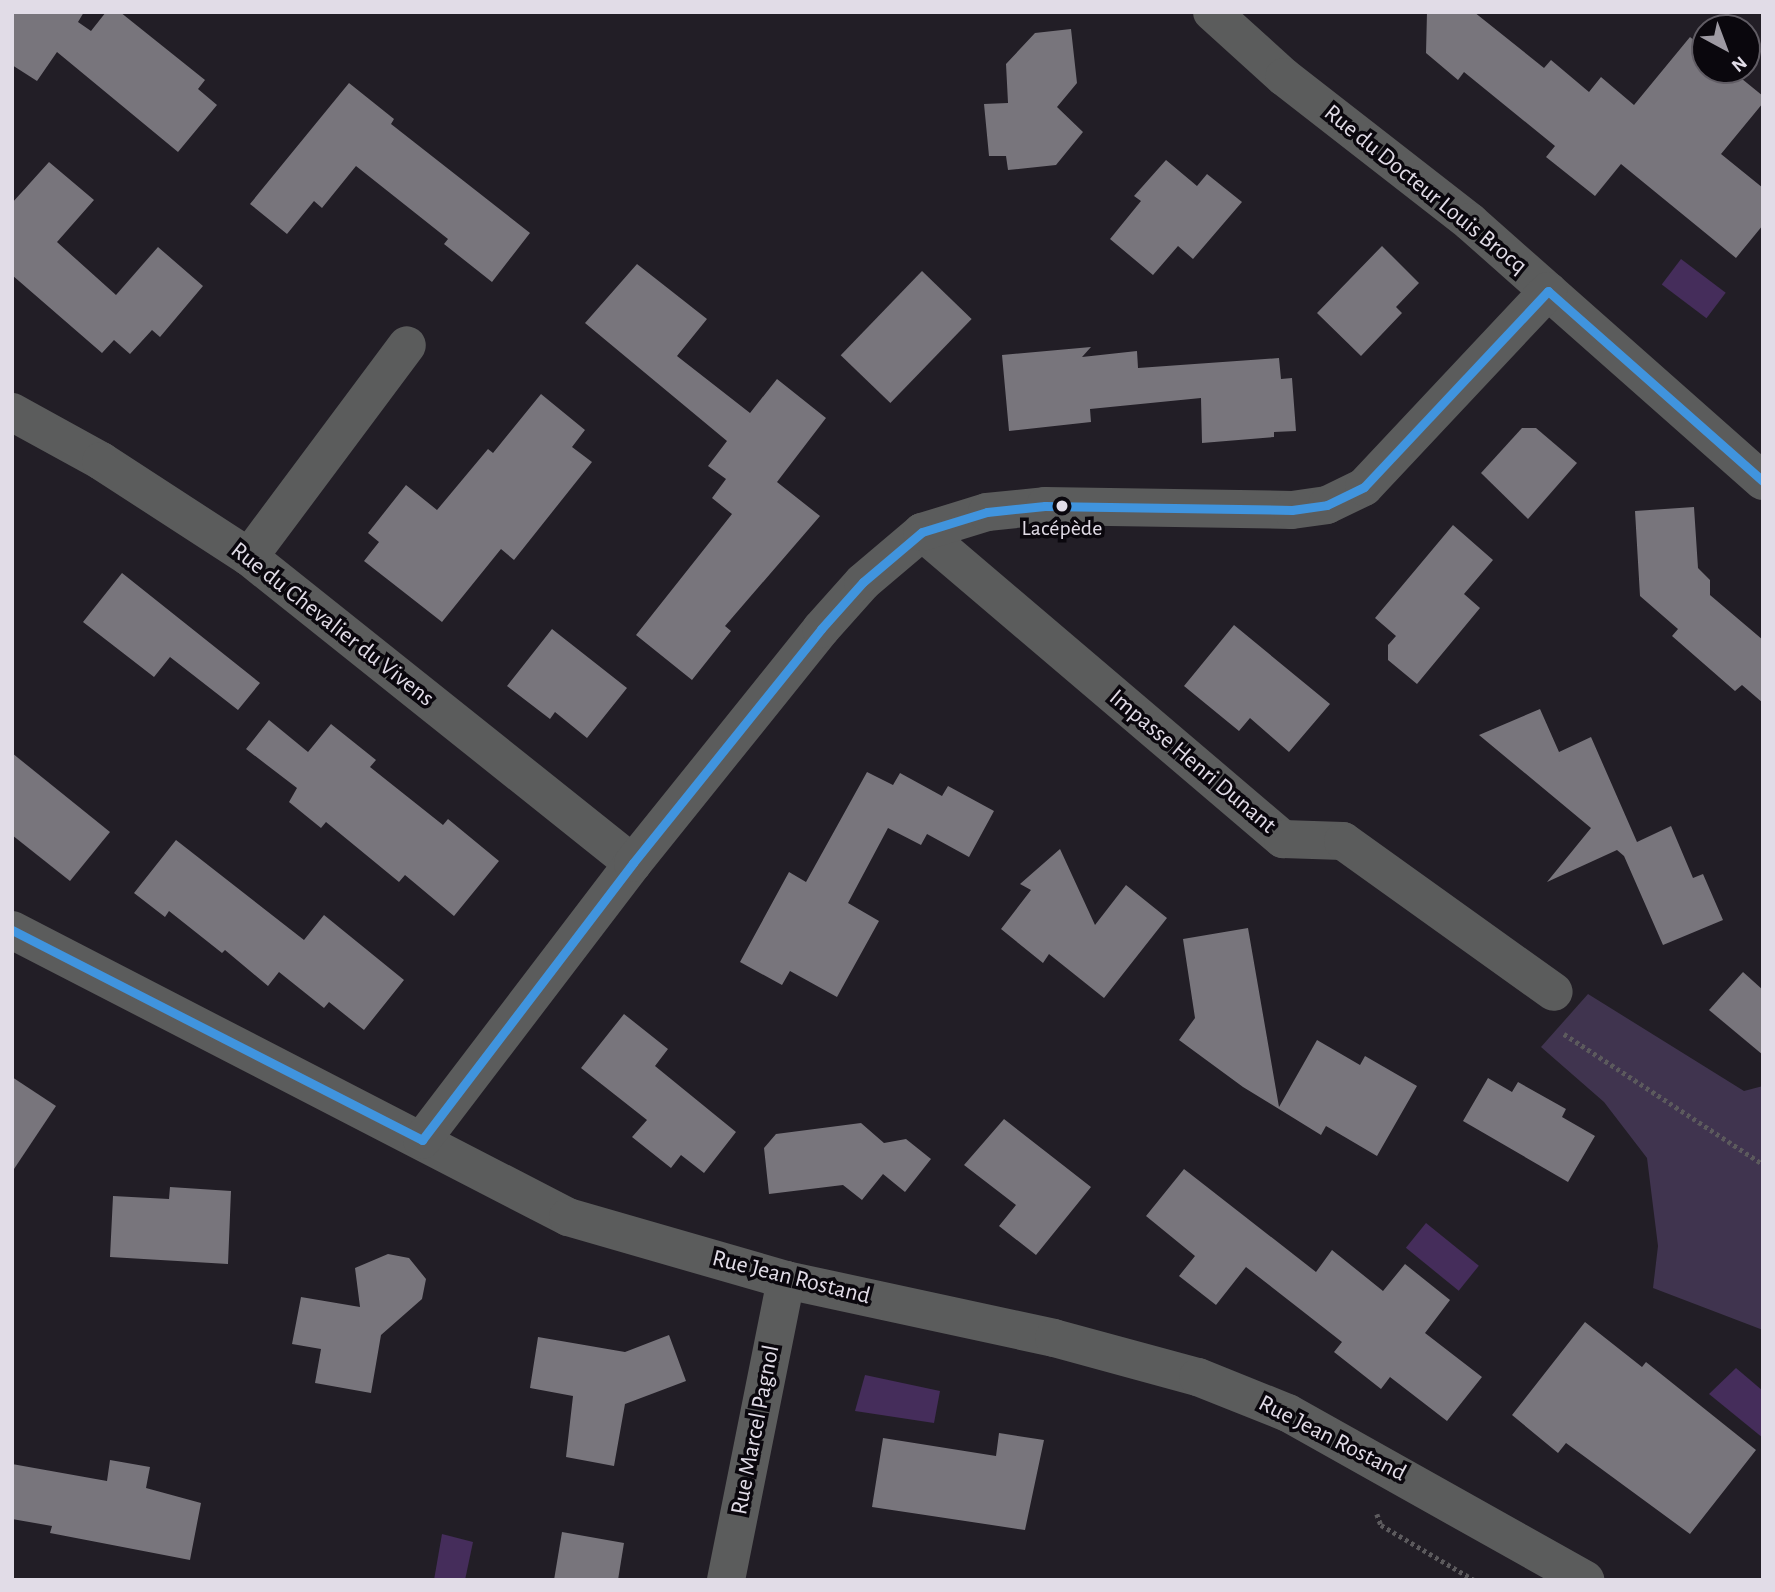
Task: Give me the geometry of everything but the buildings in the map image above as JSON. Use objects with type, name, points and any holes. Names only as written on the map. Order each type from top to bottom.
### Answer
[{"type":"street","name":"Rue du Docteur Louis Brocq","points":[[1212,12],[1284,77],[1470,222],[1763,481]]},
{"type":"street","points":[[422,1140],[634,863],[821,629],[863,582],[922,532],[987,512],[1045,506],[1292,510],[1326,505],[1364,487],[1548,291]]},
{"type":"street","points":[[249,557],[407,345]]},
{"type":"street","name":"Rue du Chevalier du Vivens","points":[[12,412],[102,461],[249,557],[634,863]]},
{"type":"street","name":"Impasse Henri Dunant","points":[[922,532],[1283,839],[1343,841],[1554,992]]},
{"type":"street","name":"Rue Jean Rostand","points":[[12,930],[568,1217],[786,1280],[1054,1338],[1198,1377],[1289,1413],[1585,1580]]},
{"type":"street","name":"Rue Marcel Pagnol","points":[[726,1580],[786,1280]]},
{"type":"path","points":[[1554,992],[1562,1033],[1763,1164]]},
{"type":"shaded area","points":[[1681,259],[1726,293],[1706,318],[1662,285]]},
{"type":"shaded area","points":[[1588,994],[1744,1091],[1763,1086],[1763,1330],[1653,1288],[1658,1246],[1647,1158],[1604,1102],[1541,1047]]},
{"type":"shaded area","points":[[1426,1223],[1479,1266],[1459,1291],[1406,1248]]},
{"type":"shaded area","points":[[1736,1368],[1763,1391],[1763,1438],[1709,1394]]},
{"type":"shaded area","points":[[865,1375],[940,1391],[934,1423],[855,1411]]},
{"type":"shaded area","points":[[442,1534],[473,1542],[465,1580],[434,1580]]},
{"type":"transit line","points":[[1548,291],[1763,481]]},
{"type":"transit line","points":[[422,1140],[633,863],[821,629],[863,582],[922,532],[987,512],[1045,506],[1292,510],[1327,505],[1364,487],[1548,291]]},
{"type":"transit line","points":[[12,930],[422,1140]]},
{"type":"place","name":"Lacépède","points":[[1062,506]]}]
